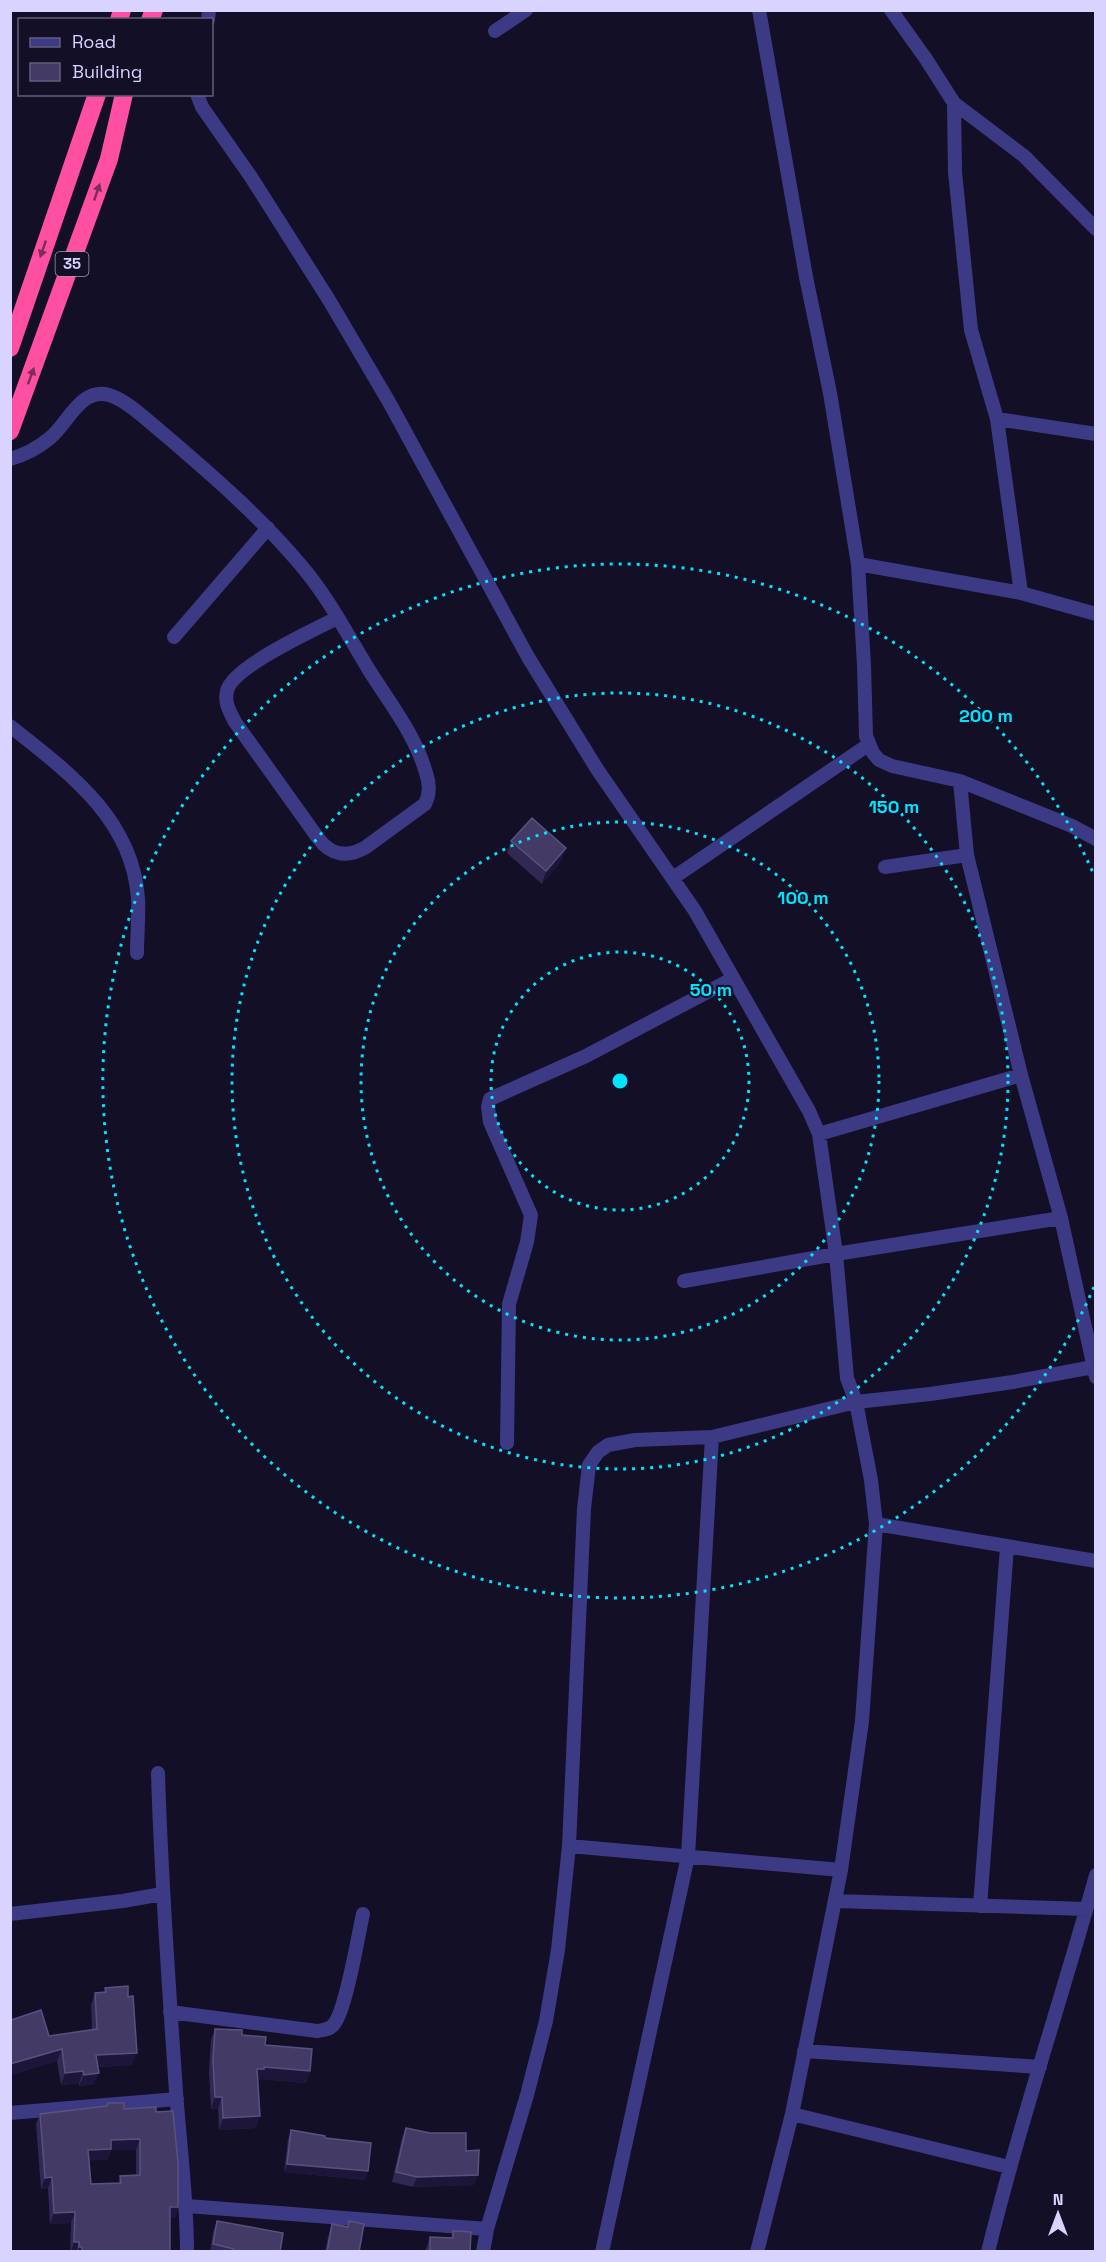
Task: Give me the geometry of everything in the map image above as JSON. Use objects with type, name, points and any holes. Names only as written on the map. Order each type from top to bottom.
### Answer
[{"type":"highway","name":"35","points":[[10,348],[96,96]]},
{"type":"highway","name":"35","points":[[10,431],[109,159],[124,96]]},
{"type":"street","points":[[495,31],[526,10]]},
{"type":"street","points":[[759,10],[806,277],[830,393],[858,564],[868,745],[879,760],[892,766],[960,782],[1071,826],[1095,839]]},
{"type":"street","points":[[891,10],[954,103],[1024,156],[1095,229]]},
{"type":"street","points":[[198,96],[202,107],[303,259],[379,384],[528,657],[597,769],[695,911],[793,1082],[819,1134],[836,1254],[847,1378],[856,1401],[871,1480],[876,1524],[862,1720],[841,1870],[792,2114],[757,2252]]},
{"type":"street","points":[[954,103],[955,172],[971,330],[997,419],[1021,593]]},
{"type":"street","points":[[10,459],[28,452],[50,438],[87,398],[109,395],[154,426],[203,467],[268,528],[302,565],[337,618],[414,743],[426,773],[429,795],[425,804],[366,847],[356,853],[342,855],[324,847],[235,722],[227,707],[226,693],[230,683],[258,660],[337,618]]},
{"type":"street","points":[[997,419],[1095,434]]},
{"type":"street","points":[[174,637],[268,528]]},
{"type":"street","points":[[858,564],[1021,593],[1095,614]]},
{"type":"street","points":[[10,726],[72,776],[113,823],[129,854],[138,897],[137,954]]},
{"type":"street","points":[[673,878],[868,745]]},
{"type":"street","points":[[483,2252],[487,2229],[527,2095],[546,2021],[558,1950],[569,1846],[584,1509],[589,1465],[598,1452],[608,1445],[636,1440],[712,1437],[856,1401],[930,1394],[1094,1372],[1061,1218],[1021,1075],[967,855],[960,782]]},
{"type":"street","points":[[885,867],[967,855]]},
{"type":"street","points":[[507,1443],[509,1304],[527,1242],[531,1215],[490,1122],[488,1107],[490,1099],[586,1056],[732,979]]},
{"type":"street","points":[[819,1134],[1021,1075]]},
{"type":"street","points":[[684,1281],[1061,1218]]},
{"type":"street","points":[[602,2252],[688,1856],[712,1437]]},
{"type":"street","points":[[876,1524],[1095,1561]]},
{"type":"street","points":[[980,1906],[1007,1547]]},
{"type":"street","points":[[158,1773],[162,1894],[177,2099],[188,2206],[188,2252]]},
{"type":"street","points":[[569,1846],[841,1870]]},
{"type":"street","points":[[988,2252],[1009,2167],[1095,1875]]},
{"type":"street","points":[[10,1914],[123,1901],[162,1894]]},
{"type":"street","points":[[835,1901],[1086,1910]]},
{"type":"street","points":[[170,2012],[317,2031],[329,2029],[335,2024],[342,2007],[363,1914]]},
{"type":"street","points":[[804,2050],[1040,2067]]},
{"type":"street","points":[[10,2113],[177,2099]]},
{"type":"street","points":[[792,2114],[1009,2167]]},
{"type":"street","points":[[188,2206],[487,2229]]},
{"type":"building","points":[[532,818],[566,848],[546,871],[511,841]]},
{"type":"building","points":[[128,1986],[128,1997],[133,1996],[137,2053],[96,2055],[99,2073],[84,2075],[83,2071],[65,2073],[62,2049],[10,2064],[11,2020],[41,2010],[49,2036],[97,2029],[95,1993],[106,1992],[105,1988]]},
{"type":"building","points":[[215,2029],[242,2030],[242,2035],[266,2037],[265,2045],[312,2049],[310,2071],[264,2067],[264,2069],[257,2069],[260,2116],[223,2118],[222,2097],[215,2097],[213,2060]]},
{"type":"building","points":[[108,2103],[124,2103],[124,2109],[156,2107],[156,2112],[173,2111],[178,2164],[178,2207],[170,2207],[170,2252],[82,2252],[79,2242],[74,2242],[75,2212],[54,2213],[52,2177],[45,2178],[40,2114],[107,2106]],"holes":[[[140,2139],[140,2175],[120,2176],[121,2183],[91,2184],[88,2150],[111,2149],[111,2140]]]},
{"type":"building","points":[[406,2128],[430,2133],[466,2133],[466,2151],[479,2150],[478,2175],[417,2177],[396,2172]]},
{"type":"building","points":[[291,2130],[325,2136],[325,2138],[371,2143],[368,2171],[287,2164]]},
{"type":"building","points":[[217,2221],[283,2233],[280,2252],[234,2252],[234,2249],[213,2244]]},
{"type":"building","points":[[349,2221],[364,2224],[359,2252],[327,2252],[332,2224],[348,2227]]},
{"type":"building","points":[[453,2231],[471,2232],[470,2252],[430,2252],[430,2237],[453,2238]]}]
